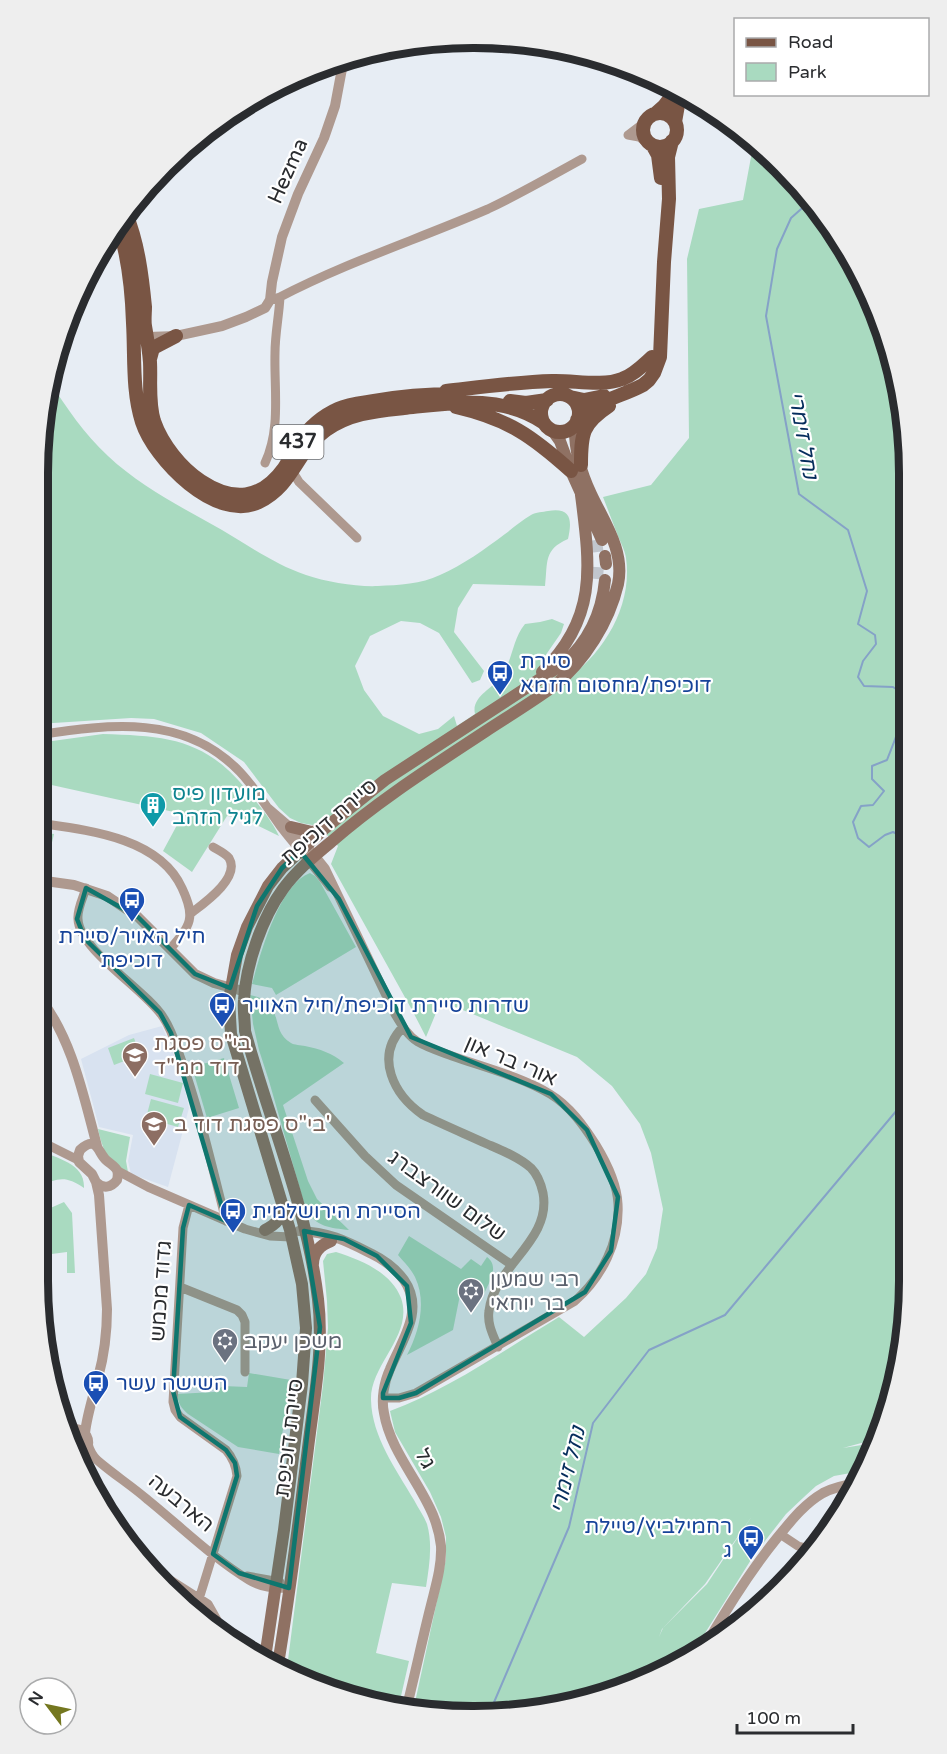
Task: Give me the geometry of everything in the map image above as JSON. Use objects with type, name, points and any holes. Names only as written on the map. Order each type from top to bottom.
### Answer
[{"type":"main road","points":[[576,468],[541,411],[547,400],[558,394],[584,400],[619,391],[640,377],[652,357],[661,179],[660,166],[651,144],[643,133],[650,118],[671,97]]},
{"type":"main road","points":[[576,468],[586,428],[599,414],[649,380],[660,357],[669,199],[668,157],[676,132],[675,123],[680,102]]},
{"type":"main road","points":[[650,118],[667,114],[675,123]]},
{"type":"main road","points":[[651,144],[663,146],[672,141]]},
{"type":"main road","name":"437","points":[[130,223],[142,275],[142,328],[134,356],[138,405],[143,425],[162,457],[189,485],[221,502],[233,506],[257,503],[281,487],[290,477],[310,444],[325,431],[350,417],[371,411],[439,403],[477,402],[515,408],[549,427]]},
{"type":"main road","name":"437","points":[[121,236],[150,361],[154,420],[164,443],[180,463],[198,479],[226,494],[250,495],[264,488],[275,479],[297,444],[320,420],[339,409],[354,404],[422,394],[485,395],[526,403],[547,400]]},
{"type":"main road","points":[[142,328],[155,335],[170,337]]},
{"type":"main road","points":[[150,361],[153,348],[170,337]]},
{"type":"main road","points":[[422,394],[533,382],[621,380],[652,357]]},
{"type":"main road","points":[[549,427],[558,432],[568,430],[585,412],[595,406],[633,391]]},
{"type":"main road","points":[[525,688],[568,643],[580,614],[588,580],[589,562],[583,500],[576,468],[575,437],[578,407],[570,397]]},
{"type":"main road","points":[[439,403],[472,411],[509,424],[576,468]]},
{"type":"main road","name":"סיירת דוכיפת","points":[[279,1659],[301,1510],[320,1327],[312,1266],[305,1235],[245,1031],[243,1003],[251,959],[281,891],[312,858],[364,813],[393,792],[555,685],[578,661],[599,632],[615,594],[618,580],[617,550],[576,468]]},
{"type":"main road","points":[[583,500],[599,540]]},
{"type":"main road","name":"סיירת דוכיפת","points":[[266,1652],[306,1346],[306,1317],[302,1284],[291,1234],[231,1034],[229,1000],[237,955],[257,906],[268,886],[282,868],[324,829],[385,780],[540,679],[565,655],[578,638],[601,580]]},
{"type":"main road","points":[[291,827],[312,832],[324,829]]},
{"type":"main road","points":[[265,1230],[278,1221],[282,1214],[282,1205]]},
{"type":"main road","points":[[312,1266],[316,1253],[325,1243],[331,1242]]},
{"type":"street","name":"Hezma","points":[[275,299],[272,282],[282,237],[298,194],[324,138],[335,106],[342,69]]},
{"type":"street","points":[[170,337],[222,326],[246,318],[265,308],[275,299],[341,267],[490,208],[582,159]]},
{"type":"street","points":[[266,463],[272,448],[275,419],[275,299]]},
{"type":"street","points":[[134,356],[142,328]]},
{"type":"street","points":[[294,468],[294,474],[299,482],[357,538]]},
{"type":"street","points":[[281,487],[293,481],[299,482]]},
{"type":"street","points":[[48,734],[107,726],[168,730],[180,734],[210,748],[232,764],[303,848]]},
{"type":"street","points":[[268,808],[291,827],[303,848]]},
{"type":"street","points":[[48,824],[94,831],[111,836],[144,850],[169,867],[178,878],[188,901],[190,914],[187,927],[170,949]]},
{"type":"street","points":[[190,914],[216,893],[227,880],[231,870],[228,856],[213,847]]},
{"type":"street","name":"אורי בר און","points":[[303,848],[339,899],[403,1028],[419,1043],[551,1094],[587,1130],[602,1154],[615,1183],[618,1197],[619,1214],[611,1251],[595,1280],[575,1301],[416,1393],[399,1398],[383,1398]]},
{"type":"street","points":[[48,881],[86,888],[107,896],[138,917],[186,964],[231,985],[245,988]]},
{"type":"street","points":[[86,888],[78,911],[80,928],[85,939],[160,1013],[171,1033],[202,1127],[226,1221]]},
{"type":"street","points":[[48,1010],[63,1037],[83,1092],[89,1117],[90,1132],[81,1166],[91,1172],[96,1182],[100,1204],[107,1309],[104,1351],[93,1395],[76,1431]]},
{"type":"street","points":[[403,1028],[394,1040],[389,1063],[396,1088],[412,1108],[507,1153],[537,1175],[543,1196],[541,1219],[530,1242],[503,1275],[489,1310],[488,1319],[498,1347]]},
{"type":"street","name":"שלום שוורצברג","points":[[315,1100],[365,1156],[396,1185],[512,1265]]},
{"type":"street","points":[[48,1144],[64,1150],[101,1150],[105,1159],[118,1171],[148,1187],[245,1229],[270,1236],[291,1234]]},
{"type":"street","points":[[100,1204],[102,1196],[117,1178],[118,1171]]},
{"type":"street","points":[[96,1182],[103,1186],[129,1182],[148,1187]]},
{"type":"street","name":"גדוד מכמש","points":[[189,1205],[183,1228],[173,1402],[175,1410],[186,1422],[232,1456],[237,1470],[199,1599]]},
{"type":"street","points":[[245,1229],[291,1234]]},
{"type":"street","name":"גל","points":[[291,1234],[336,1237],[367,1251],[386,1262],[402,1277],[408,1286],[412,1300],[411,1323],[401,1349],[390,1368],[383,1398],[383,1411],[390,1434],[433,1515],[441,1544],[440,1564],[408,1701]]},
{"type":"street","name":"גל","points":[[305,1235],[367,1251]]},
{"type":"street","points":[[180,1287],[242,1315],[245,1322],[245,1372]]},
{"type":"street","name":"הארבעה","points":[[78,1436],[99,1461],[239,1573],[289,1588]]},
{"type":"street","points":[[79,1439],[86,1451],[84,1452]]},
{"type":"street","name":"הארבעה","points":[[87,1458],[99,1461]]},
{"type":"street","points":[[714,1631],[757,1563],[799,1512],[813,1499],[834,1488],[846,1485]]},
{"type":"street","points":[[780,1534],[804,1548]]},
{"type":"street","points":[[176,1584],[208,1604],[217,1620]]},
{"type":"highlighted area","points":[[300,851],[339,899],[411,1037],[551,1094],[587,1130],[618,1197],[611,1251],[585,1292],[416,1393],[399,1398],[383,1398],[383,1393],[411,1323],[407,1286],[377,1256],[344,1239],[304,1231],[320,1327],[289,1588],[239,1573],[213,1554],[237,1476],[235,1463],[226,1450],[180,1417],[173,1391],[183,1228],[189,1205],[226,1221],[171,1033],[160,1013],[85,939],[77,919],[86,888],[138,917],[195,974],[230,988],[257,906],[282,868]]},
{"type":"shaded area","name":"בי\"ס פסגת דוד ממ\"ד","points":[[162,1026],[181,1072],[189,1108],[168,1187],[131,1174],[128,1161],[133,1135],[99,1127],[81,1059],[129,1035]]},
{"type":"green space","points":[[752,152],[754,154],[811,214],[842,261],[867,311],[885,363],[891,390],[899,474],[899,1280],[891,1364],[885,1391],[868,1441],[843,1448],[866,1444],[853,1473],[834,1476],[816,1486],[786,1514],[754,1555],[701,1640],[636,1674],[584,1692],[557,1698],[474,1706],[415,1702],[446,1559],[446,1537],[441,1517],[430,1492],[395,1432],[390,1411],[455,1380],[559,1317],[584,1337],[626,1298],[646,1274],[657,1248],[663,1209],[651,1153],[640,1124],[612,1086],[577,1057],[441,1001],[426,1037],[331,864],[338,846],[318,826],[290,818],[279,808],[244,762],[201,733],[154,719],[131,718],[48,723],[48,474],[56,391],[91,439],[134,478],[273,561],[323,580],[370,586],[418,582],[440,575],[465,562],[533,514],[556,510],[566,513],[570,521],[568,539],[554,548],[548,558],[545,586],[473,584],[458,608],[454,632],[484,671],[480,680],[472,683],[439,633],[420,623],[401,621],[370,636],[355,666],[364,690],[383,716],[419,734],[438,729],[454,716],[457,726],[475,714],[479,698],[501,677],[517,637],[525,624],[552,619],[564,624],[561,633],[543,659],[564,681],[591,658],[603,643],[620,611],[625,594],[626,558],[603,497],[651,485],[689,438],[687,259],[699,209],[743,200]],"holes":[[[752,1516],[707,1584],[663,1628],[659,1637],[662,1629],[705,1584]]]},
{"type":"green space","points":[[103,734],[148,736],[185,744],[202,751],[234,776],[266,815],[279,836],[242,818],[227,816],[192,872],[163,851],[183,814],[48,784],[48,742]]},
{"type":"green space","points":[[48,833],[54,834],[48,859]]},
{"type":"green space","points":[[310,873],[320,882],[356,947],[276,995],[272,988],[252,984],[272,922],[280,905],[299,880]]},
{"type":"green space","points":[[250,995],[269,1004],[280,1031],[291,1043],[326,1052],[344,1063],[283,1105],[308,1181],[317,1199],[349,1230],[319,1223],[306,1210],[259,1050]]},
{"type":"green space","points":[[134,1038],[140,1055],[114,1065],[108,1048]]},
{"type":"green space","points":[[224,1058],[239,1108],[207,1118],[192,1067]]},
{"type":"green space","points":[[150,1074],[183,1083],[178,1103],[145,1094]]},
{"type":"green space","points":[[151,1099],[184,1108],[178,1127],[146,1118]]},
{"type":"green space","points":[[98,1129],[130,1137],[126,1161],[128,1172],[111,1161],[104,1149]]},
{"type":"green space","points":[[48,1154],[75,1167],[83,1180],[84,1188],[72,1181],[61,1179],[48,1183]]},
{"type":"green space","points":[[64,1202],[72,1213],[75,1273],[67,1273],[67,1252],[48,1254],[48,1209]]},
{"type":"green space","points":[[409,1236],[461,1269],[471,1259],[481,1266],[487,1257],[493,1265],[493,1270],[484,1294],[465,1289],[460,1295],[453,1330],[407,1355],[418,1327],[421,1307],[421,1296],[415,1277],[398,1255]]},
{"type":"green space","points":[[336,1252],[374,1268],[390,1281],[401,1298],[402,1324],[377,1374],[371,1400],[372,1414],[380,1440],[427,1524],[430,1540],[426,1587],[392,1583],[376,1653],[409,1661],[400,1699],[363,1692],[288,1663],[323,1385],[328,1328],[323,1261],[327,1254]]},
{"type":"green space","points":[[249,1373],[291,1380],[279,1454],[238,1447],[188,1414],[179,1403],[177,1394],[214,1392],[223,1386],[247,1387]]},
{"type":"waterway","name":"נחל זימרי","points":[[804,206],[791,218],[777,249],[766,316],[799,494],[848,530],[867,591],[858,624],[875,635],[876,644],[863,661],[858,677],[864,686],[893,687],[899,691]]},
{"type":"waterway","name":"נחל זימרי","points":[[899,726],[887,760],[872,766],[872,779],[884,791],[873,805],[861,806],[853,822],[858,838],[869,847],[885,835],[893,832],[899,835]]},
{"type":"waterway","name":"נחל זימרי","points":[[493,1705],[569,1527],[593,1423],[649,1350],[725,1315],[899,1108]]},
{"type":"tunnel","points":[[596,540],[598,556]]},
{"type":"tunnel","points":[[597,579],[598,564]]},
{"type":"place","name":"סיירת דוכיפת/מחסום חזמא","points":[[500,696]]},
{"type":"place","name":"מועדון פיס לגיל הזהב","points":[[153,828]]},
{"type":"place","name":"חיל האויר/סיירת דוכיפת","points":[[132,923]]},
{"type":"place","name":"שדרות סיירת דוכיפת/חיל האוויר","points":[[222,1028]]},
{"type":"place","name":"בי\"ס פסגת דוד ממ\"ד","points":[[135,1078]]},
{"type":"place","name":"בי\"ס פסגת דוד ב'","points":[[154,1147]]},
{"type":"place","name":"הסיירת הירושלמית","points":[[233,1234]]},
{"type":"place","name":"רבי שמעון בר יוחאי","points":[[471,1314]]},
{"type":"place","name":"משכן יעקב","points":[[225,1364]]},
{"type":"place","name":"השישה עשר","points":[[96,1406]]},
{"type":"place","name":"רחמילביץ/טיילת ג","points":[[751,1561]]}]
